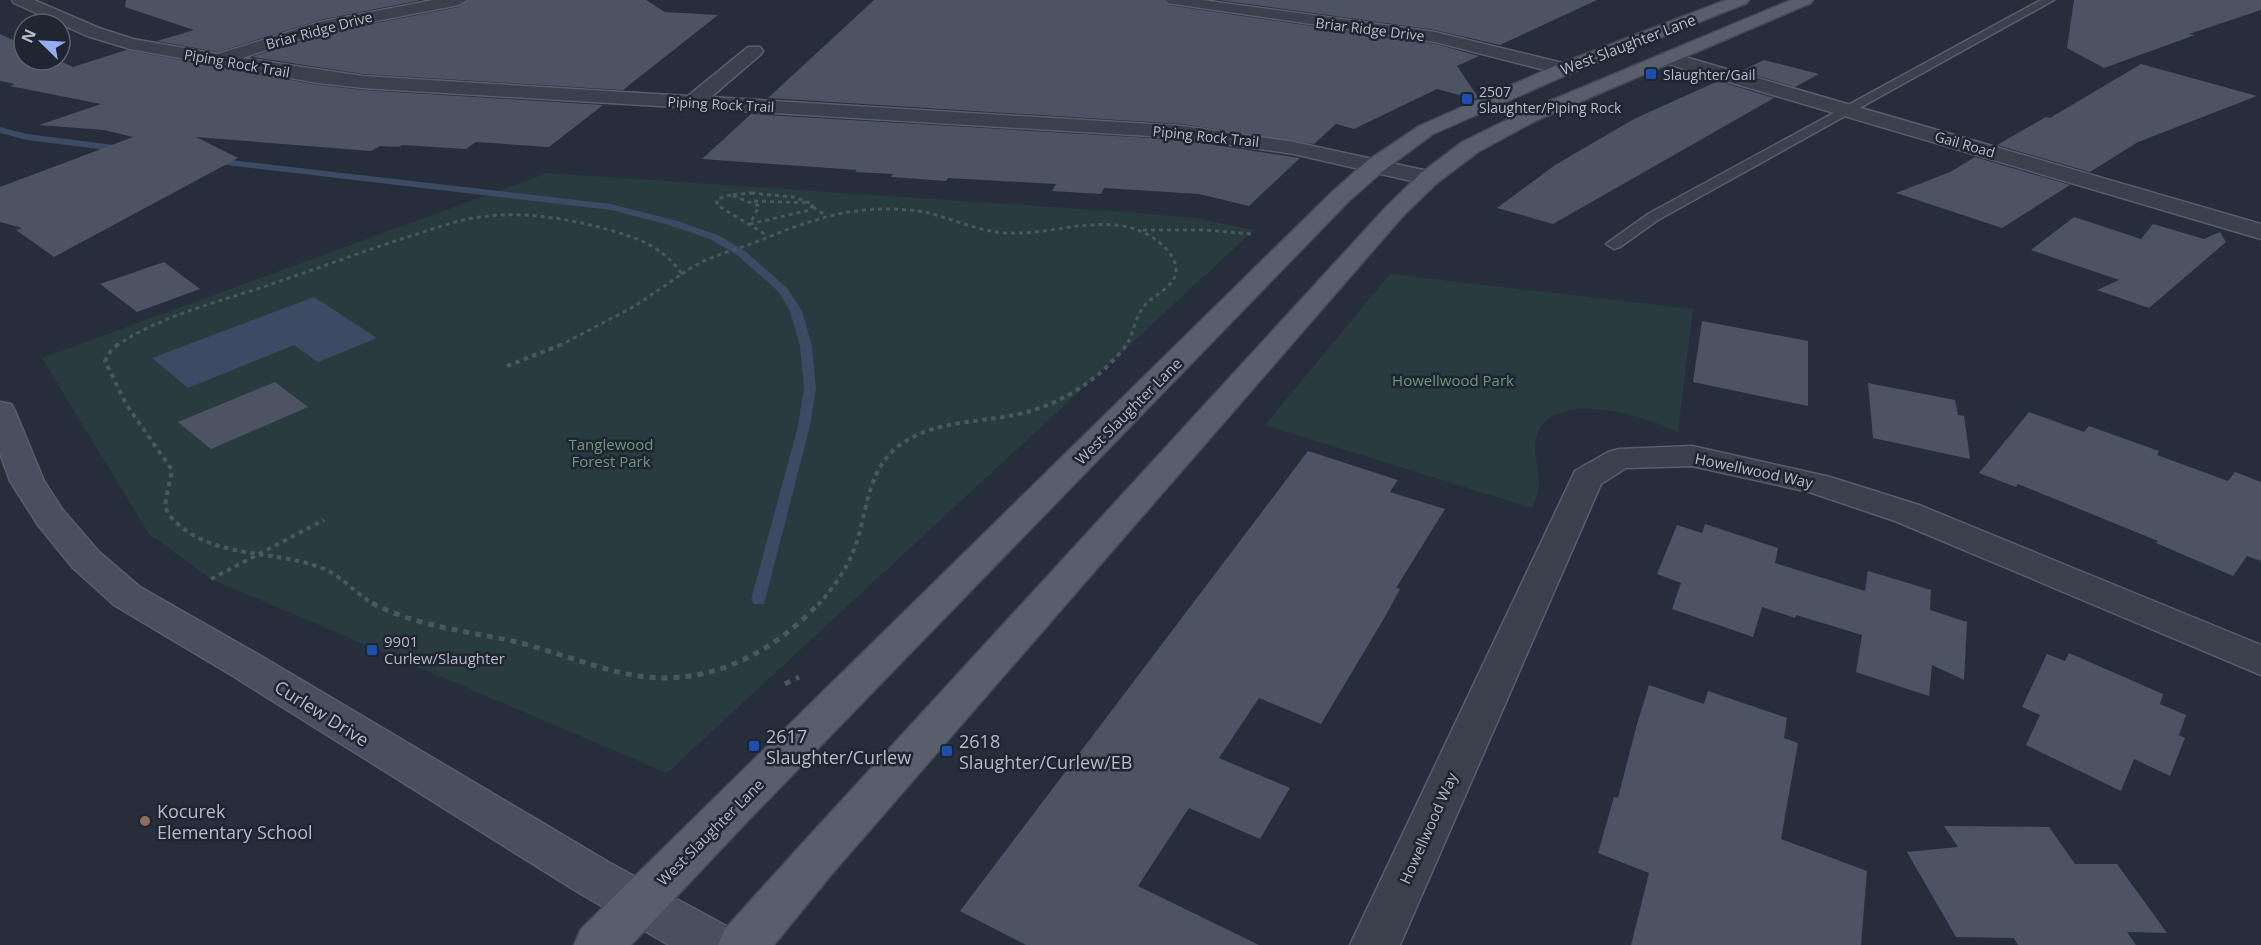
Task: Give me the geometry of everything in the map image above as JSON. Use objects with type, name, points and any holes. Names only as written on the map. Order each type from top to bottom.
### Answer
[{"type":"main road","name":"West Slaughter Lane","points":[[600,945],[1324,213],[1375,166],[1426,130],[1564,69],[1741,0]]},
{"type":"main road","name":"West Slaughter Lane","points":[[743,945],[815,861],[1358,252],[1429,178],[1470,147],[1528,117],[1805,0]]},
{"type":"street","name":"Piping Rock Trail","points":[[20,0],[110,38],[217,60],[363,82],[1209,134],[1294,148],[1429,178]]},
{"type":"street","name":"Briar Ridge Drive","points":[[217,60],[320,27],[459,0]]},
{"type":"street","name":"Briar Ridge Drive","points":[[1173,0],[1254,14],[1435,37],[1501,51],[1564,69]]},
{"type":"street","points":[[693,102],[754,51]]},
{"type":"street","name":"Gail Road","points":[[1668,58],[2261,232]]},
{"type":"street","name":"Curlew Drive","points":[[0,411],[27,481],[50,517],[86,560],[127,596],[639,904],[714,945]]},
{"type":"street","name":"Howellwood Way","points":[[1375,945],[1587,478],[1618,459],[1692,456],[1818,484],[1907,513],[2261,661]]},
{"type":"lane","points":[[1614,244],[1653,217],[2049,0]]},
{"type":"path","points":[[730,194],[759,206],[750,224]]},
{"type":"path","points":[[768,236],[717,205],[717,199],[730,194],[769,194],[808,201],[826,216]]},
{"type":"path","points":[[751,201],[813,205]]},
{"type":"path","points":[[750,224],[798,214],[813,205]]},
{"type":"path","points":[[507,366],[542,354],[592,329],[655,294],[682,274],[708,259],[826,216],[872,211],[916,211],[986,231],[1012,234],[1116,226],[1142,230],[1205,230],[1259,235]]},
{"type":"path","points":[[682,274],[676,262],[658,249],[608,229],[538,216],[491,215],[435,228],[163,323],[110,350],[105,361],[114,386],[172,470],[173,479],[165,503],[173,520],[194,539],[209,546],[256,556],[298,560],[333,573],[368,601],[400,616],[438,628],[517,642],[636,678],[693,677],[721,669],[772,643],[803,621],[824,600],[842,577],[855,548],[874,482],[882,464],[892,451],[906,441],[939,426],[1010,416],[1058,402],[1081,388],[1122,352],[1130,342],[1141,310],[1173,280],[1177,267],[1172,257],[1152,234],[1142,230]]},
{"type":"path","points":[[211,579],[324,520]]},
{"type":"green space","name":"Tanglewood Forest Park","points":[[547,173],[1111,211],[1196,218],[1254,230],[667,773],[211,579],[149,534],[42,358]]},
{"type":"green space","name":"Howellwood Park","points":[[1390,274],[1693,309],[1678,432],[1646,419],[1604,410],[1564,411],[1548,419],[1536,438],[1535,451],[1539,485],[1532,508],[1265,425]]},
{"type":"water","points":[[314,297],[377,338],[318,362],[294,345],[188,388],[152,358]]},
{"type":"building","points":[[126,0],[421,0],[320,20],[218,52],[157,41],[194,30],[125,7]]},
{"type":"building","points":[[469,0],[646,0],[665,12],[718,15],[623,90],[363,74],[252,57],[325,33],[459,7]]},
{"type":"building","points":[[874,0],[1163,0],[1167,5],[1435,44],[1479,56],[1457,66],[1478,97],[1474,99],[1437,89],[1354,129],[1336,124],[1314,144],[1182,124],[768,98]]},
{"type":"building","points":[[1219,0],[1597,0],[1500,45],[1435,30]]},
{"type":"building","points":[[2074,0],[2261,0],[2261,10],[2189,34],[2195,35],[2104,68],[2067,48]]},
{"type":"building","points":[[0,34],[12,40],[12,72],[72,72],[72,67],[126,50],[318,85],[363,90],[603,105],[549,147],[476,142],[466,149],[402,145],[399,147],[380,146],[371,151],[196,137],[238,158],[54,257],[16,230],[22,228],[0,222],[0,187],[133,137],[104,130],[39,125],[101,104],[10,86],[15,84],[0,81]]},
{"type":"building","points":[[1764,60],[1819,74],[1795,87],[1741,71]]},
{"type":"building","points":[[2141,64],[2257,96],[2138,142],[2090,172],[1997,145],[2046,117],[2050,118]]},
{"type":"building","points":[[1718,81],[1774,98],[1553,224],[1497,208],[1555,165],[1634,119]]},
{"type":"building","points":[[751,114],[1182,140],[1300,158],[1249,206],[1199,194],[1104,188],[1101,194],[1052,191],[1056,184],[948,178],[946,181],[855,172],[857,170],[702,159]]},
{"type":"building","points":[[1975,157],[2070,185],[2002,228],[1896,193],[1950,172]]},
{"type":"building","points":[[2074,217],[2141,239],[2153,224],[2204,239],[2220,232],[2226,242],[2149,308],[2097,290],[2119,280],[2031,250]]},
{"type":"building","points":[[164,262],[200,289],[137,312],[100,284]]},
{"type":"building","points":[[1702,321],[1808,341],[1808,406],[1693,382]]},
{"type":"building","points":[[275,382],[308,407],[211,449],[178,422]]},
{"type":"building","points":[[1868,383],[1955,400],[1958,415],[1964,416],[1970,459],[1873,438]]},
{"type":"building","points":[[2029,412],[2084,432],[2089,426],[2159,451],[2157,455],[2228,481],[2235,472],[2261,482],[2261,561],[2247,556],[2233,576],[2156,543],[2158,541],[2018,484],[2016,487],[1979,473]]},
{"type":"building","points":[[1308,451],[1398,480],[1390,492],[1445,509],[1396,588],[1400,589],[1386,615],[1321,724],[1259,698],[1219,758],[1290,788],[1260,839],[1189,808],[1138,886],[1259,945],[1026,945],[960,911]]},
{"type":"building","points":[[1705,524],[1778,548],[1775,563],[1865,591],[1868,571],[1931,590],[1930,610],[1967,622],[1964,680],[1932,665],[1929,696],[1856,672],[1862,635],[1762,607],[1753,637],[1672,609],[1681,583],[1657,574],[1677,525],[1702,533]]},
{"type":"building","points":[[2069,653],[2163,694],[2160,704],[2186,715],[2179,735],[2185,738],[2170,776],[2134,759],[2121,791],[2026,745],[2040,715],[2022,707],[2047,654],[2065,661]]},
{"type":"building","points":[[1649,685],[1704,704],[1708,691],[1787,718],[1784,738],[1798,743],[1781,839],[1867,871],[1861,945],[1631,945],[1649,873],[1598,853],[1614,797],[1618,798]]},
{"type":"building","points":[[1944,826],[2049,827],[2075,864],[2117,864],[2167,933],[2127,932],[2136,945],[2018,945],[2014,938],[1956,937],[1907,852],[1958,847]]},
{"type":"waterway","points":[[0,130],[27,137],[122,149]]},
{"type":"waterway","points":[[213,161],[611,207],[673,223],[714,237],[741,253],[783,290],[796,311],[806,346],[810,388],[804,426],[759,600]]},
{"type":"place","name":"Slaughter/Gail","points":[[1651,74]]},
{"type":"place","name":"2507 Slaughter/Piping Rock","points":[[1467,99]]},
{"type":"place","name":"9901 Curlew/Slaughter","points":[[372,650]]},
{"type":"place","name":"2617 Slaughter/Curlew","points":[[754,746]]},
{"type":"place","name":"2618 Slaughter/Curlew/EB","points":[[947,751]]},
{"type":"place","name":"Kocurek Elementary School","points":[[145,821]]}]
